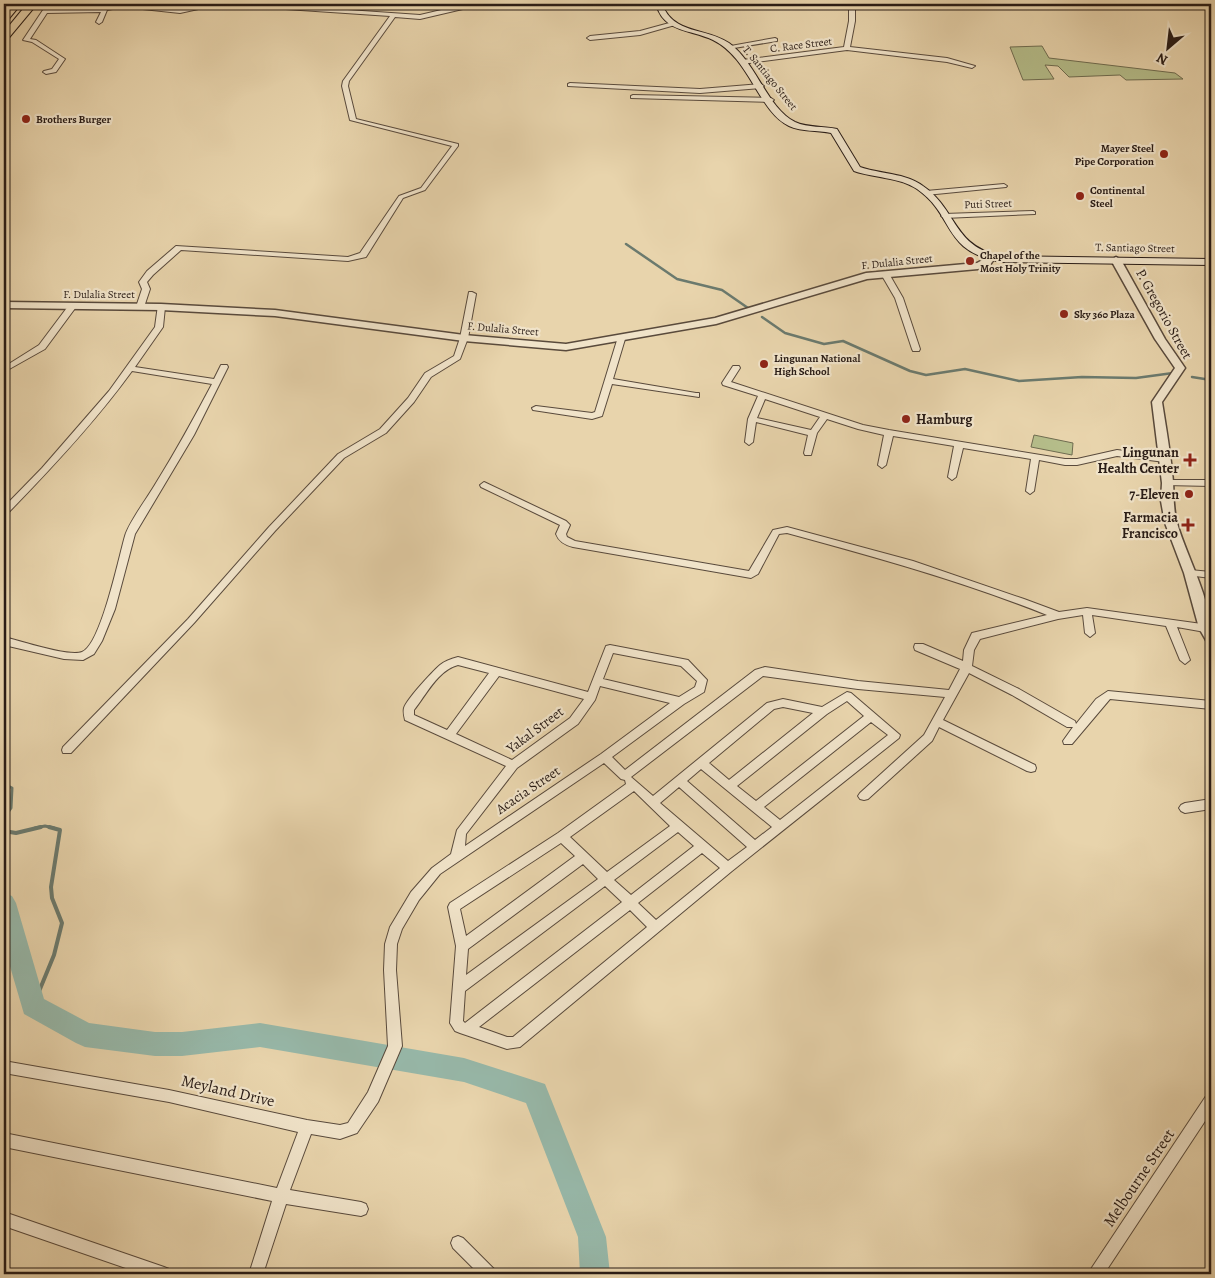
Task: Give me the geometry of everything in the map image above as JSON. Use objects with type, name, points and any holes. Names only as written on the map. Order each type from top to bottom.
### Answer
[{"type":"highway","points":[[4,19],[16,4]]},
{"type":"highway","points":[[4,38],[32,4]]},
{"type":"main road","points":[[659,4],[664,17],[673,24]]},
{"type":"main road","name":"T. Santiago Street","points":[[673,24],[686,31],[717,39],[728,47],[742,62],[786,120],[794,125],[834,131],[858,169],[916,185],[926,193],[972,252],[990,259],[1211,262]]},
{"type":"street","points":[[46,72],[54,71],[62,59],[34,41],[26,40],[45,11],[52,4]]},
{"type":"street","points":[[45,11],[82,12],[104,10],[124,5],[180,11],[212,4],[258,4],[394,16],[431,16],[468,5],[497,4],[544,7],[580,4]]},
{"type":"street","points":[[352,13],[362,4]]},
{"type":"street","name":"C. Race Street","points":[[742,62],[847,48],[852,21],[852,4]]},
{"type":"street","points":[[99,22],[104,10]]},
{"type":"street","points":[[140,307],[146,289],[143,282],[150,273],[179,248],[348,259],[358,257],[363,254],[401,198],[424,189],[456,145],[352,120],[345,86],[346,81],[394,16]]},
{"type":"street","points":[[590,38],[640,33],[673,24]]},
{"type":"street","points":[[728,47],[775,40]]},
{"type":"street","points":[[847,48],[946,60],[972,66]]},
{"type":"street","points":[[570,85],[700,91],[761,86]]},
{"type":"street","points":[[633,97],[771,100]]},
{"type":"street","points":[[926,193],[1004,186]]},
{"type":"street","name":"Puti Street","points":[[944,216],[1032,212]]},
{"type":"street","name":"F. Dulalia Street","points":[[4,305],[161,307],[293,315],[464,338],[566,347],[621,339],[716,321],[844,282],[885,274],[978,266],[988,263],[990,259]]},
{"type":"street","name":"P. Gregorio Street","points":[[1116,260],[1139,298],[1160,339],[1180,368],[1157,402],[1168,483],[1167,500],[1171,523],[1190,573],[1205,628],[1211,639]]},
{"type":"street","points":[[885,274],[898,298],[916,349]]},
{"type":"street","points":[[67,750],[191,621],[272,529],[341,456],[383,431],[411,400],[428,375],[457,357],[464,338],[472,294]]},
{"type":"street","points":[[4,370],[42,347],[72,307]]},
{"type":"street","points":[[4,512],[102,405],[159,327],[161,307]]},
{"type":"street","points":[[536,408],[597,415],[610,381],[621,339]]},
{"type":"street","points":[[4,641],[61,653],[83,656],[91,653],[100,639],[130,534],[190,436],[224,367]]},
{"type":"street","points":[[129,368],[216,382]]},
{"type":"street","points":[[736,368],[726,383],[825,416],[890,433],[1035,458],[1077,462],[1099,456],[1165,462]]},
{"type":"street","points":[[610,381],[696,396]]},
{"type":"street","points":[[749,442],[752,419],[762,395]]},
{"type":"street","points":[[808,453],[813,433],[825,416]]},
{"type":"street","points":[[752,419],[813,433]]},
{"type":"street","points":[[882,466],[890,433]]},
{"type":"street","points":[[952,478],[959,445]]},
{"type":"street","points":[[1030,491],[1035,458]]},
{"type":"street","points":[[1168,483],[1211,483]]},
{"type":"street","points":[[484,485],[563,523],[565,525],[561,534],[563,539],[573,544],[751,575],[755,572],[776,532],[787,530],[910,563],[1022,600],[1058,616]]},
{"type":"street","points":[[1190,573],[1211,575]]},
{"type":"street","points":[[1086,611],[1090,633]]},
{"type":"street","points":[[864,796],[920,747],[938,722],[966,666],[969,650],[976,636],[1086,611],[1205,628]]},
{"type":"street","points":[[1170,623],[1185,660]]},
{"type":"street","points":[[919,647],[966,666],[1027,697],[1071,724]]},
{"type":"street","name":"Yakal Street","points":[[457,856],[461,833],[513,765],[571,724],[591,697],[610,649]]},
{"type":"street","name":"Acacia Street","points":[[395,1046],[390,970],[391,944],[396,927],[415,896],[436,871],[605,757],[680,701],[700,689],[703,684],[702,680],[689,666],[610,649]]},
{"type":"street","points":[[513,765],[409,716],[409,710],[442,668],[450,662],[458,661],[591,697]]},
{"type":"street","points":[[449,735],[496,672]]},
{"type":"street","points":[[625,776],[759,674],[772,672],[858,685],[952,694]]},
{"type":"street","points":[[598,682],[680,701]]},
{"type":"street","points":[[729,786],[823,711],[854,692],[858,685]]},
{"type":"street","points":[[1068,741],[1108,695],[1211,706]]},
{"type":"street","points":[[634,785],[562,836],[455,905],[453,910],[462,946],[456,1023],[460,1027],[507,1043],[515,1043],[728,868],[895,735],[847,696]]},
{"type":"street","points":[[652,803],[771,706],[783,703],[823,711]]},
{"type":"street","points":[[756,808],[871,716]]},
{"type":"street","points":[[938,722],[1031,768]]},
{"type":"street","points":[[605,757],[652,803],[728,868]]},
{"type":"street","points":[[701,763],[780,826]]},
{"type":"street","points":[[679,781],[755,847]]},
{"type":"street","points":[[1185,808],[1211,804]]},
{"type":"street","points":[[460,987],[678,826]]},
{"type":"street","points":[[562,836],[656,928]]},
{"type":"street","points":[[467,1029],[703,846]]},
{"type":"street","points":[[462,946],[583,858]]},
{"type":"street","name":"Meyland Drive","points":[[4,1067],[169,1096],[307,1127],[340,1132],[352,1128],[374,1098],[395,1046]]},
{"type":"street","name":"Melbourne Street","points":[[1096,1274],[1211,1101]]},
{"type":"street","points":[[256,1274],[281,1196],[307,1127]]},
{"type":"street","points":[[4,1140],[281,1196],[361,1209]]},
{"type":"street","points":[[4,1219],[164,1274]]},
{"type":"street","points":[[458,1243],[488,1274]]},
{"type":"green space","points":[[1042,46],[1049,58],[1175,73],[1183,79],[1126,80],[1120,75],[1069,77],[1058,66],[1045,65],[1054,79],[1023,80],[1010,47]]},
{"type":"green space","points":[[1034,435],[1073,443],[1072,455],[1031,447]]},
{"type":"waterway","points":[[626,244],[677,279],[722,290],[748,308]]},
{"type":"waterway","points":[[762,317],[785,333],[824,344],[843,341],[910,371],[926,375],[965,369],[1019,381],[1082,377],[1136,378],[1173,373]]},
{"type":"waterway","points":[[1192,377],[1211,380]]},
{"type":"waterway","points":[[4,784],[12,788],[11,808],[4,818]]},
{"type":"waterway","points":[[35,828],[45,826],[54,828]]},
{"type":"waterway","points":[[4,831],[16,833],[41,827]]},
{"type":"waterway","points":[[33,1006],[54,955],[62,923],[52,898],[51,887],[60,830],[49,827]]},
{"type":"waterway","points":[[4,903],[33,1006],[85,1035],[155,1044],[182,1044],[260,1035],[464,1070],[536,1093],[592,1237],[595,1274]]},
{"type":"place","name":"Brothers Burger","points":[[26,119]]},
{"type":"place","name":"Mayer Steel Pipe Corporation","points":[[1164,154]]},
{"type":"place","name":"Continental Steel","points":[[1080,196]]},
{"type":"place","name":"Chapel of the Most Holy Trinity","points":[[970,261]]},
{"type":"place","name":"Sky 360 Plaza","points":[[1064,314]]},
{"type":"place","name":"Lingunan National High School","points":[[764,364]]},
{"type":"place","name":"Hamburg","points":[[906,419]]},
{"type":"place","name":"Lingunan Health Center","points":[[1190,460]]},
{"type":"place","name":"7-Eleven","points":[[1189,494]]},
{"type":"place","name":"Farmacia Francisco","points":[[1188,525]]}]
